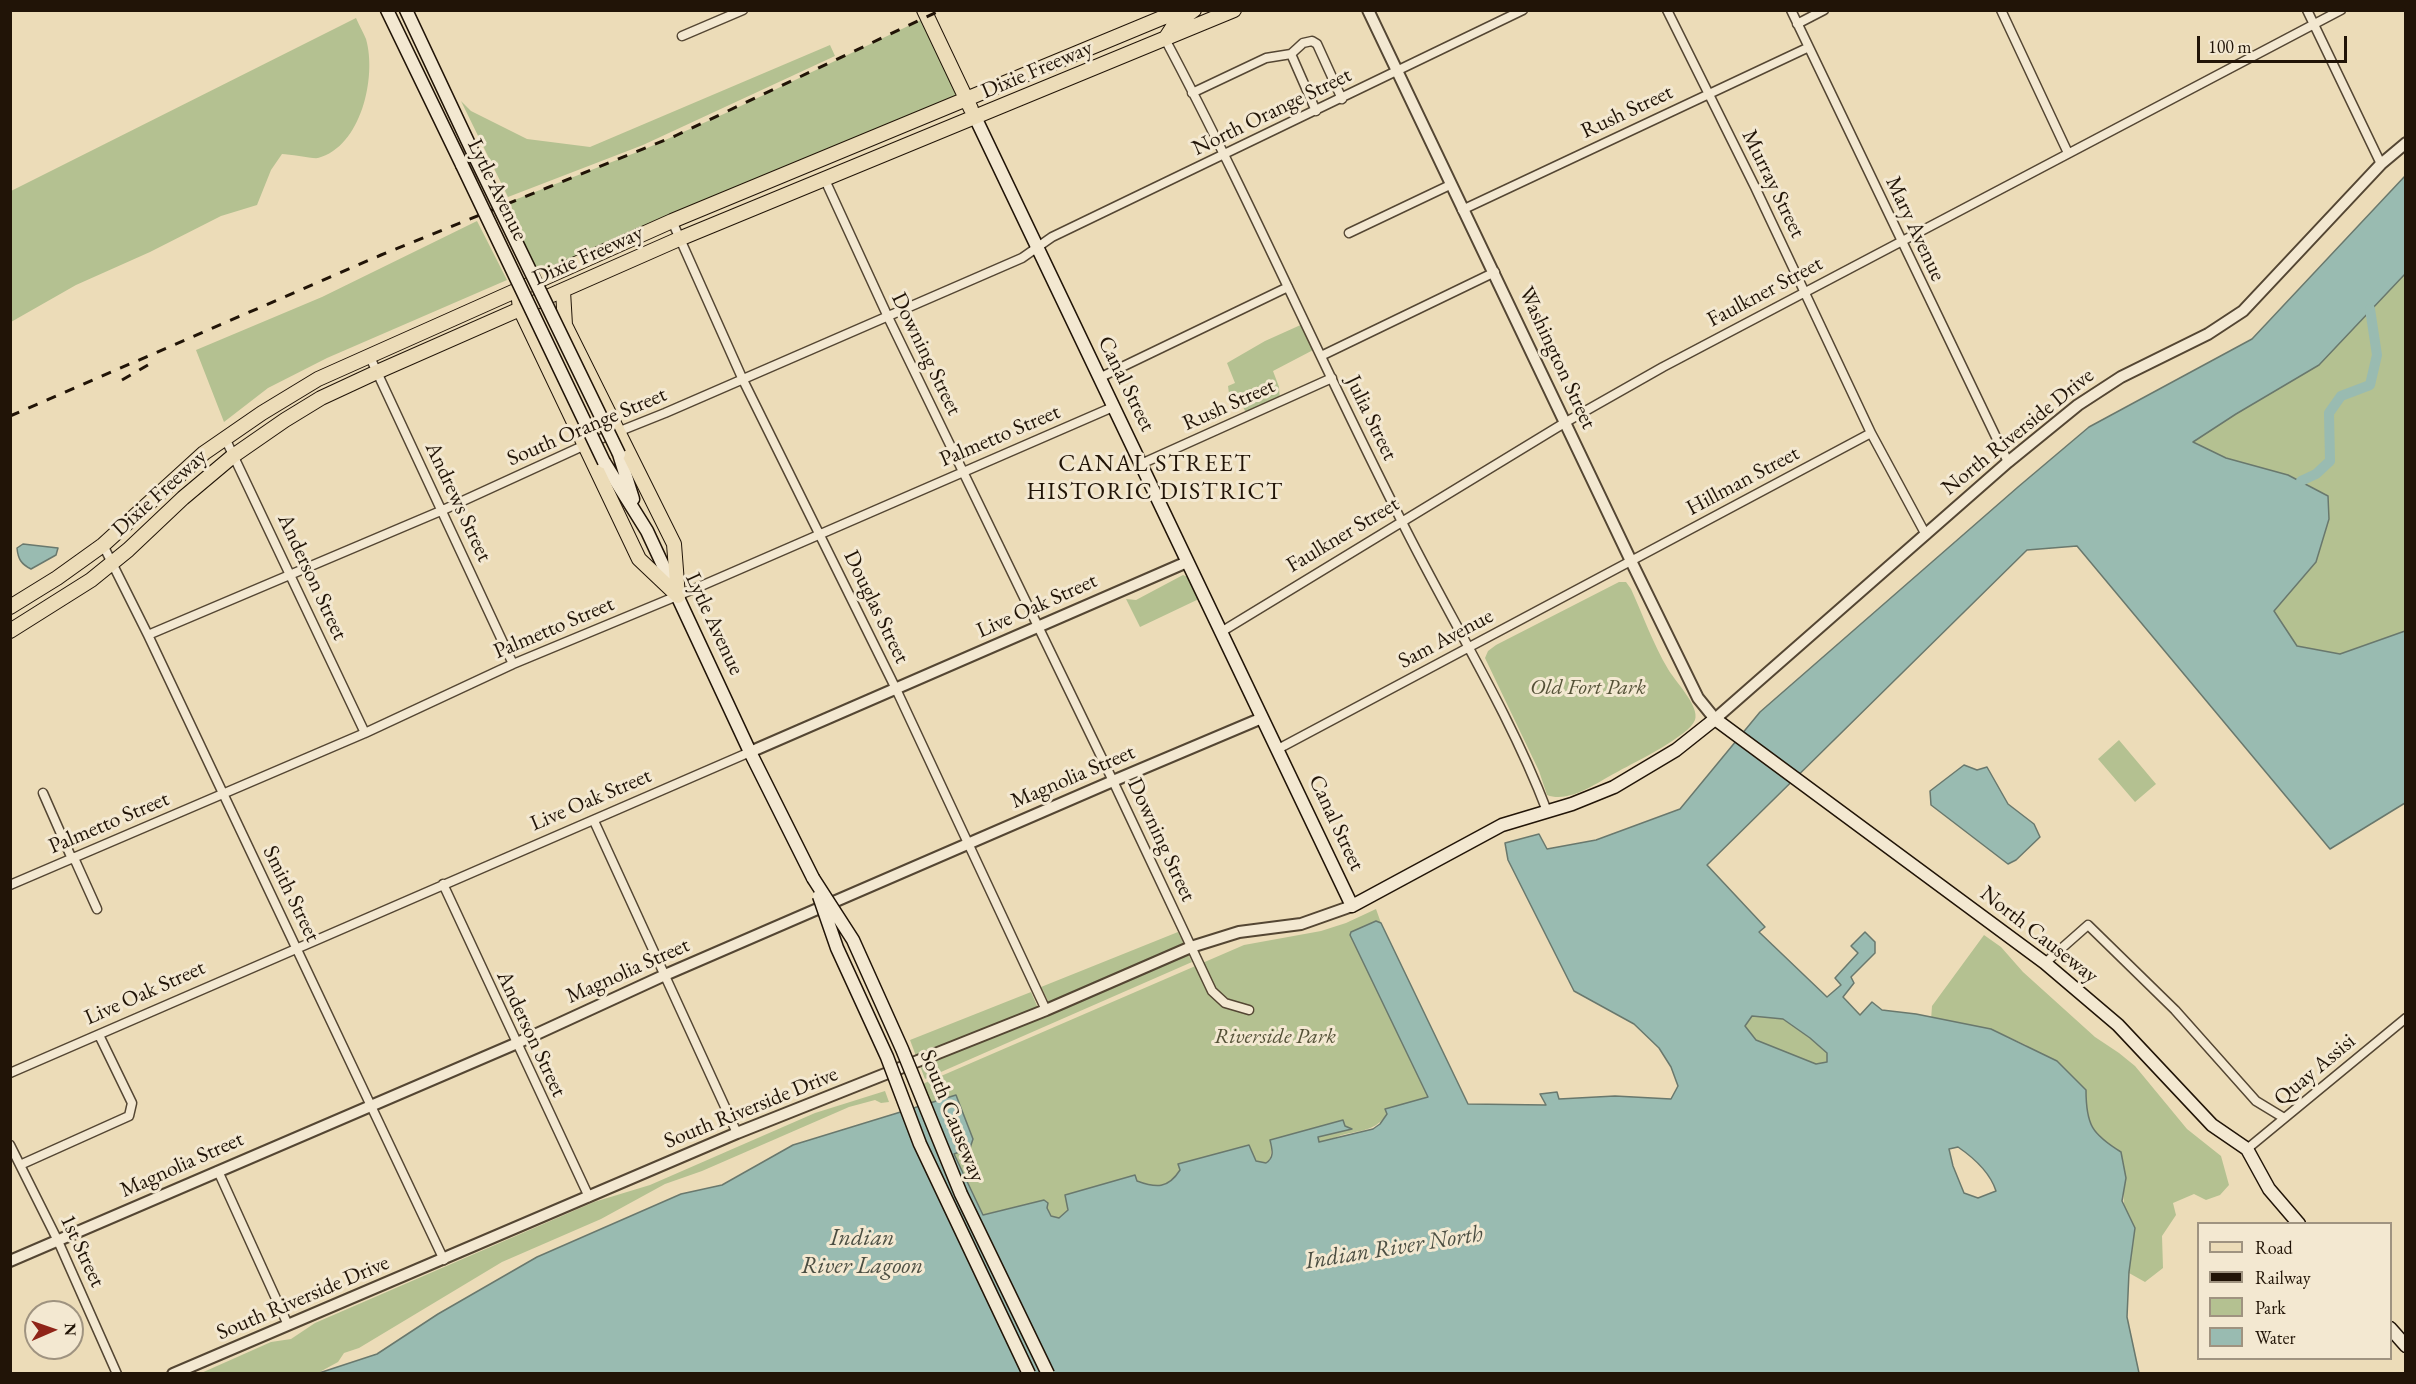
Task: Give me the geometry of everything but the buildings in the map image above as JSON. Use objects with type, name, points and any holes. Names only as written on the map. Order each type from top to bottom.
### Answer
[{"type":"main road","name":"Lytle Avenue","points":[[387,10],[604,462],[638,514],[750,752]]},
{"type":"main road","name":"Lytle Avenue","points":[[406,10],[619,454],[638,514]]},
{"type":"main road","name":"Canal Street","points":[[924,10],[1352,906]]},
{"type":"main road","name":"Dixie Freeway","points":[[10,607],[57,578],[103,545],[190,465],[225,438],[298,390],[369,355],[672,221],[967,100],[1155,15],[1180,10]]},
{"type":"main road","points":[[1165,39],[1174,25],[1194,10]]},
{"type":"main road","name":"Dixie Freeway","points":[[10,630],[71,594],[112,564],[233,456],[303,409],[377,372],[680,239],[976,119],[1234,10]]},
{"type":"main road","points":[[1123,57],[1150,34],[1155,15]]},
{"type":"main road","points":[[521,288],[544,299],[555,309],[566,325],[674,544],[678,596],[639,559],[520,309],[521,288]]},
{"type":"main road","points":[[563,291],[566,325]]},
{"type":"main road","points":[[1352,906],[1502,825],[1592,797],[1614,787],[1676,750],[1715,719]]},
{"type":"main road","name":"North Causeway","points":[[1715,719],[2045,963],[2118,1025],[2212,1125],[2247,1149],[2269,1189],[2297,1222]]},
{"type":"main road","name":"South Causeway","points":[[750,752],[813,878],[853,940],[961,1194],[1048,1374]]},
{"type":"main road","name":"South Causeway","points":[[813,878],[837,948],[883,1047],[920,1143],[1029,1374]]},
{"type":"main road","points":[[2392,1329],[2406,1346]]},
{"type":"street","points":[[682,36],[743,10]]},
{"type":"street","name":"Washington Street","points":[[1368,10],[1698,698],[1715,719]]},
{"type":"street","name":"North Orange Street","points":[[1037,247],[1052,237],[1523,10]]},
{"type":"street","name":"Murray Street","points":[[1667,10],[1805,291],[1871,433],[1926,535]]},
{"type":"street","name":"Mary Avenue","points":[[1791,10],[1807,48],[2008,462]]},
{"type":"street","points":[[1797,24],[1824,10]]},
{"type":"street","points":[[2001,10],[2068,153]]},
{"type":"street","points":[[2307,10],[2381,164]]},
{"type":"street","name":"Faulkner Street","points":[[1221,632],[1566,422],[1805,291],[2341,10]]},
{"type":"street","name":"Julia Street","points":[[1165,39],[1401,521],[1470,646],[1532,773],[1546,811]]},
{"type":"street","points":[[1192,93],[1266,58],[1291,54],[1303,43],[1312,41],[1317,44],[1342,99]]},
{"type":"street","name":"Rush Street","points":[[1462,210],[1807,48]]},
{"type":"street","points":[[1291,54],[1316,111]]},
{"type":"street","name":"North Riverside Drive","points":[[1715,719],[2008,462],[2087,399],[2121,377],[2208,334],[2243,311],[2381,164],[2406,143]]},
{"type":"street","name":"Downing Street","points":[[825,180],[888,317],[1212,991],[1226,1003],[1249,1010]]},
{"type":"street","points":[[1349,233],[1450,185]]},
{"type":"street","name":"Douglas Street","points":[[672,221],[743,380],[896,689],[1046,1010]]},
{"type":"street","name":"South Orange Street","points":[[148,635],[443,510],[585,445],[619,433],[888,317],[1022,258],[1037,247]]},
{"type":"street","points":[[1321,356],[1495,272]]},
{"type":"street","points":[[1100,378],[1288,287]]},
{"type":"street","name":"Andrews Street","points":[[369,355],[513,664]]},
{"type":"street","name":"Rush Street","points":[[1141,464],[1332,378]]},
{"type":"street","name":"Palmetto Street","points":[[10,885],[365,733],[513,664],[678,596],[1113,407]]},
{"type":"street","name":"Hillman Street","points":[[1631,561],[1871,433]]},
{"type":"street","name":"Anderson Street","points":[[225,438],[365,733]]},
{"type":"street","name":"Smith Street","points":[[103,545],[372,1104],[444,1260]]},
{"type":"street","name":"Sam Avenue","points":[[1278,749],[1631,561]]},
{"type":"street","name":"Live Oak Street","points":[[10,1073],[1187,562]]},
{"type":"street","name":"Magnolia Street","points":[[10,1261],[515,1044],[665,975],[1262,718]]},
{"type":"street","points":[[44,793],[97,909]]},
{"type":"street","points":[[594,821],[737,1134]]},
{"type":"street","name":"Anderson Street","points":[[443,884],[515,1044],[589,1197]]},
{"type":"street","name":"South Riverside Drive","points":[[173,1374],[737,1134],[1046,1010],[1191,947],[1239,932],[1301,924],[1352,906]]},
{"type":"street","points":[[2045,963],[2088,925],[2175,1010],[2256,1101],[2284,1118]]},
{"type":"street","name":"Quay Assisi","points":[[2247,1149],[2406,1018]]},
{"type":"street","points":[[20,1165],[129,1116],[132,1103],[99,1035]]},
{"type":"street","name":"1st Street","points":[[10,1145],[58,1240],[117,1374]]},
{"type":"street","points":[[218,1171],[288,1326]]},
{"type":"green space","points":[[927,17],[967,100],[538,281],[499,206],[645,149]]},
{"type":"green space","points":[[356,18],[366,39],[369,55],[367,90],[355,126],[333,151],[318,158],[282,154],[271,170],[257,205],[221,216],[150,252],[76,285],[11,322],[11,191]]},
{"type":"green space","points":[[830,45],[835,56],[643,145],[508,197],[461,101],[471,111],[527,139],[590,147]]},
{"type":"green space","points":[[477,221],[507,280],[327,358],[268,388],[224,422],[196,350],[322,297]]},
{"type":"green space","points":[[2405,274],[2405,631],[2340,654],[2297,646],[2274,611],[2316,562],[2328,496],[2288,475],[2226,458],[2193,442],[2304,363],[2356,320]]},
{"type":"green space","points":[[1305,323],[1317,348],[1273,371],[1279,387],[1280,402],[1248,416],[1238,398],[1230,401],[1228,386],[1235,383],[1227,363],[1265,341]]},
{"type":"green space","points":[[1183,575],[1190,578],[1201,598],[1140,627],[1126,599],[1136,600]]},
{"type":"green space","name":"Old Fort Park","points":[[1619,582],[1626,582],[1631,589],[1663,659],[1694,708],[1695,720],[1673,741],[1584,790],[1565,796],[1547,795],[1539,771],[1485,658],[1488,651],[1496,645]]},
{"type":"green space","points":[[2119,740],[2156,784],[2135,802],[2098,759]]},
{"type":"green space","name":"Riverside Park","points":[[1376,909],[1381,923],[1376,921],[1350,935],[1428,1097],[1386,1109],[1387,1114],[1383,1119],[1369,1128],[1319,1143],[1318,1137],[1351,1129],[1345,1126],[1343,1120],[1270,1140],[1271,1154],[1266,1163],[1256,1161],[1249,1146],[1179,1165],[1180,1170],[1166,1184],[1150,1185],[1137,1181],[1135,1175],[1067,1205],[1067,1211],[1059,1218],[1051,1216],[1046,1208],[1048,1203],[1044,1200],[961,1220],[911,1089],[1244,945],[1321,931],[1346,923]]},
{"type":"green space","points":[[1178,932],[1184,944],[1049,1003],[1041,987]]},
{"type":"green space","points":[[1984,935],[2001,947],[2023,972],[2095,1037],[2135,1066],[2187,1129],[2221,1156],[2229,1185],[2220,1195],[2206,1200],[2194,1194],[2173,1203],[2176,1215],[2162,1236],[2163,1268],[2145,1282],[2129,1273],[2135,1228],[2124,1204],[2126,1178],[2098,1138],[2086,1113],[2026,1045],[1991,1029],[1931,1020],[1932,1006]]},
{"type":"green space","points":[[1188,954],[1192,962],[925,1079],[920,1066],[1053,1013]]},
{"type":"green space","points":[[1031,992],[1038,1008],[916,1056],[910,1040]]},
{"type":"green space","points":[[1752,1016],[1783,1019],[1827,1053],[1827,1062],[1816,1064],[1756,1040],[1745,1026]]},
{"type":"green space","points":[[885,1091],[889,1102],[881,1103],[875,1100],[849,1107],[702,1171],[665,1184],[601,1219],[502,1262],[359,1348],[344,1353],[338,1362],[316,1374],[199,1374],[271,1342],[291,1339],[315,1323],[594,1202],[650,1185],[815,1113]]},
{"type":"water","points":[[2405,176],[2405,274],[2319,365],[2193,442],[2226,458],[2288,475],[2328,496],[2329,519],[2316,562],[2274,611],[2297,646],[2340,654],[2405,631],[2405,803],[2330,849],[2077,546],[2027,550],[1707,865],[1765,927],[1759,932],[1827,997],[1841,985],[1835,978],[1858,953],[1851,946],[1865,932],[1875,942],[1875,953],[1851,977],[1854,983],[1843,997],[1860,1015],[1872,1002],[1882,1010],[1916,1014],[1991,1029],[2057,1061],[2086,1090],[2089,1120],[2103,1140],[2121,1152],[2126,1178],[2122,1201],[2135,1228],[2129,1272],[2127,1317],[2139,1373],[316,1374],[377,1354],[438,1314],[537,1257],[681,1194],[722,1185],[793,1145],[956,1095],[973,1139],[970,1148],[954,1154],[983,1215],[1044,1200],[1048,1203],[1047,1208],[1051,1216],[1059,1218],[1068,1210],[1065,1195],[1135,1175],[1137,1181],[1156,1186],[1171,1181],[1180,1170],[1178,1164],[1249,1145],[1256,1161],[1266,1163],[1272,1155],[1270,1140],[1343,1120],[1345,1126],[1352,1129],[1318,1137],[1319,1142],[1373,1129],[1387,1114],[1385,1109],[1428,1097],[1350,935],[1351,932],[1376,921],[1381,923],[1468,1104],[1546,1105],[1540,1094],[1557,1092],[1559,1099],[1615,1096],[1671,1099],[1678,1086],[1671,1067],[1659,1048],[1634,1024],[1574,991],[1508,860],[1505,843],[1539,834],[1547,849],[1596,840],[1680,809],[1760,712],[2089,427],[2252,339]],"holes":[[[1752,1016],[1783,1019],[1827,1053],[1827,1062],[1816,1064],[1756,1040],[1745,1026]],[[1958,1147],[1981,1166],[1996,1191],[1978,1198],[1964,1193],[1949,1149]]]},
{"type":"water","points":[[23,544],[58,548],[56,555],[31,569],[22,563],[18,555],[17,548]]},
{"type":"water","points":[[1964,765],[1977,770],[1987,767],[2008,804],[2034,824],[2040,837],[2016,860],[2008,864],[1931,805],[1930,791]]},
{"type":"waterway","points":[[2301,481],[2316,474],[2330,461],[2329,413],[2341,396],[2370,385],[2377,355],[2370,309]]},
{"type":"railway","points":[[10,416],[381,255],[675,136],[941,10]]},
{"type":"railway","points":[[122,380],[153,362]]},
{"type":"district","name":"CANAL STREET HISTORIC DISTRICT","points":[[1155,478]]},
{"type":"water label","name":"Indian River North","points":[[1394,1248]]},
{"type":"water label","name":"Indian River Lagoon","points":[[862,1252]]}]
